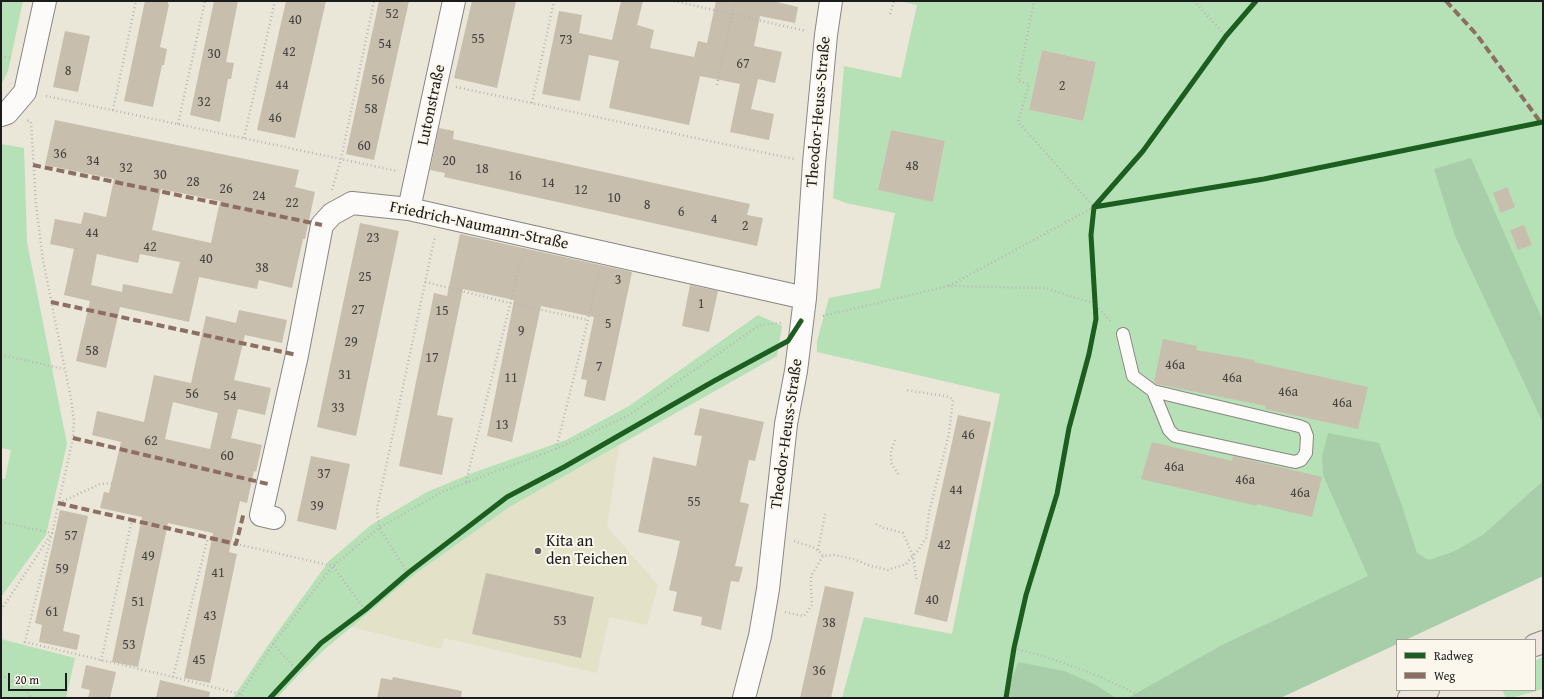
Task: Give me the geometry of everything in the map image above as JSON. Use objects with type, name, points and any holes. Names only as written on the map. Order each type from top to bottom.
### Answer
[{"type":"highway","points":[[1409,698],[1426,691]]},
{"type":"street","points":[[4,114],[25,92],[45,1]]},
{"type":"street","name":"Lutonstraße","points":[[409,209],[454,1]]},
{"type":"street","name":"Theodor-Heuss-Straße","points":[[744,698],[760,636],[774,536],[786,424],[796,371],[805,298],[814,163],[826,35],[831,1]]},
{"type":"street","name":"Friedrich-Naumann-Straße","points":[[274,518],[261,515],[297,355],[322,225],[332,214],[352,203],[409,209],[805,298]]},
{"type":"lane","points":[[1123,334],[1133,376],[1153,390],[1304,428],[1307,436],[1306,453],[1301,460],[1295,462],[1175,436],[1169,430],[1153,390]]},
{"type":"path","points":[[113,110],[136,1]]},
{"type":"path","points":[[178,124],[205,1]]},
{"type":"path","points":[[244,138],[275,1]]},
{"type":"path","points":[[341,159],[374,1]]},
{"type":"path","points":[[532,103],[554,1]]},
{"type":"path","points":[[674,1],[826,35]]},
{"type":"path","points":[[717,85],[735,1]]},
{"type":"path","points":[[890,14],[894,1]]},
{"type":"path","points":[[948,286],[1094,206],[1018,122],[1029,84],[1018,81],[1034,1]]},
{"type":"path","points":[[1194,1],[1226,36]]},
{"type":"path","points":[[437,83],[814,163]]},
{"type":"path","points":[[25,92],[417,175]]},
{"type":"path","points":[[4,114],[31,122],[35,189],[43,260],[74,420],[71,449],[25,642],[173,677],[240,694],[246,698]]},
{"type":"path","points":[[408,573],[379,528],[377,509],[439,216]]},
{"type":"path","points":[[466,482],[527,235]]},
{"type":"path","points":[[556,449],[588,320],[602,252]]},
{"type":"path","points":[[425,282],[588,320]]},
{"type":"path","points":[[238,698],[273,644],[332,566],[379,528],[444,491],[556,449],[629,415],[760,325],[801,321],[948,286],[1046,288],[1095,304],[1123,334]]},
{"type":"path","points":[[1,355],[64,369]]},
{"type":"path","points":[[823,556],[835,555],[888,570],[906,564],[926,538],[929,512],[949,434],[953,399],[945,396],[905,390]]},
{"type":"path","points":[[895,440],[891,451],[890,463],[899,475]]},
{"type":"path","points":[[58,503],[100,484],[113,483]]},
{"type":"path","points":[[818,550],[825,514]]},
{"type":"path","points":[[101,661],[132,520]]},
{"type":"path","points":[[1,522],[52,533]]},
{"type":"path","points":[[876,524],[884,528],[903,533],[913,556],[917,582]]},
{"type":"path","points":[[1,610],[52,533]]},
{"type":"path","points":[[774,536],[796,541],[818,550],[823,556]]},
{"type":"path","points":[[173,677],[208,537]]},
{"type":"path","points":[[236,544],[332,566],[365,610]]},
{"type":"path","points":[[764,608],[804,616],[812,605],[812,576],[823,556]]},
{"type":"path","points":[[403,577],[414,568]]},
{"type":"path","points":[[359,615],[370,605]]},
{"type":"path","points":[[273,644],[296,669]]},
{"type":"path","points":[[1014,648],[1055,660],[1096,675],[1144,698]]},
{"type":"path","points":[[291,675],[301,664]]},
{"type":"path","points":[[1,675],[21,686],[32,698]]},
{"type":"shaded area","name":"Kita an den Teichen","points":[[619,445],[607,527],[658,585],[647,625],[609,617],[597,673],[444,638],[441,649],[351,627],[415,574],[511,506]]},
{"type":"green space","points":[[1,1],[23,1],[8,71],[1,85]]},
{"type":"green space","points":[[899,1],[1543,1],[1543,576],[1407,639],[1396,639],[1396,644],[1280,698],[842,698],[864,617],[952,634],[1000,394],[817,352],[817,341],[829,298],[880,288],[895,213],[846,203],[833,198],[844,66],[901,78],[917,5]],"holes":[[[1042,50],[1096,62],[1082,121],[1029,110]],[[891,130],[945,142],[933,201],[878,190]]]},
{"type":"green space","points":[[1,144],[24,148],[27,242],[67,444],[46,535],[1,597],[1,478],[5,479],[11,450],[1,448]]},
{"type":"green space","points":[[1471,158],[1543,321],[1543,423],[1455,236],[1434,169]]},
{"type":"green space","points":[[758,315],[782,326],[777,356],[511,506],[415,574],[326,648],[277,698],[233,698],[269,644],[329,561],[371,525],[427,492],[475,472],[566,440],[629,406]]},
{"type":"green space","points":[[1328,433],[1379,443],[1417,553],[1429,560],[1455,551],[1484,534],[1543,481],[1543,576],[1407,639],[1396,639],[1396,644],[1280,698],[1128,698],[1222,645],[1368,576],[1323,475],[1322,457]]},
{"type":"green space","points":[[1,639],[75,658],[66,698],[1,698]]},
{"type":"green space","points":[[1543,657],[1543,689],[1536,691],[1536,660]]},
{"type":"green space","points":[[1018,662],[1064,671],[1094,684],[1116,698],[1005,698]]},
{"type":"green space","points":[[1502,691],[1536,691],[1511,698],[1506,698]]},
{"type":"building","points":[[145,1],[168,1],[169,4],[160,47],[167,49],[153,107],[124,101]]},
{"type":"building","points":[[214,1],[238,1],[226,62],[234,63],[231,79],[228,79],[220,122],[190,115]]},
{"type":"building","points":[[286,1],[326,1],[295,138],[257,130]]},
{"type":"building","points":[[379,1],[409,1],[374,160],[346,154]]},
{"type":"building","points":[[472,1],[516,1],[497,88],[454,78]]},
{"type":"building","points":[[621,1],[643,1],[637,25],[654,30],[650,48],[694,57],[698,41],[707,43],[716,1],[773,1],[798,7],[795,23],[760,16],[754,46],[782,52],[775,83],[758,79],[751,109],[774,114],[769,140],[730,132],[740,84],[700,76],[689,125],[609,108],[619,61],[589,55],[580,101],[542,94],[559,11],[582,15],[579,33],[612,40]]},
{"type":"building","points":[[65,31],[90,36],[78,92],[53,87]]},
{"type":"building","points":[[1042,50],[1096,62],[1083,121],[1029,110]]},
{"type":"building","points":[[55,120],[299,170],[295,187],[315,192],[305,239],[303,239],[292,288],[259,280],[257,289],[199,277],[189,322],[120,307],[106,368],[76,361],[90,301],[64,295],[74,249],[50,244],[55,219],[81,224],[84,212],[106,217],[114,179],[45,165]],"holes":[[[161,189],[220,201],[211,243],[152,230]],[[97,254],[138,263],[140,254],[180,262],[172,294],[123,284],[122,292],[91,285]]]},
{"type":"building","points":[[439,128],[454,131],[453,139],[750,204],[747,215],[763,218],[757,246],[444,177],[445,173],[430,170]]},
{"type":"building","points":[[891,130],[945,141],[933,202],[878,190]]},
{"type":"building","points":[[1507,187],[1515,207],[1501,213],[1493,193]]},
{"type":"building","points":[[360,223],[399,231],[356,436],[317,427]]},
{"type":"building","points":[[1524,225],[1532,245],[1518,250],[1510,230]]},
{"type":"building","points":[[460,234],[632,272],[605,401],[584,396],[587,380],[581,379],[594,317],[541,306],[512,442],[487,436],[514,300],[463,289],[437,415],[453,418],[442,475],[399,466],[434,293],[447,296]]},
{"type":"building","points":[[690,285],[718,291],[709,332],[682,326]]},
{"type":"building","points":[[239,310],[287,320],[282,343],[245,335],[234,380],[271,388],[265,415],[238,409],[231,438],[262,445],[256,472],[254,471],[247,503],[240,501],[229,552],[237,554],[210,683],[184,678],[213,533],[168,523],[138,667],[112,662],[142,517],[100,508],[104,492],[109,493],[121,442],[92,435],[97,411],[144,422],[154,375],[191,383],[206,316],[236,323]],"holes":[[[173,402],[218,413],[210,449],[165,439]]]},
{"type":"building","points":[[1163,339],[1197,346],[1196,350],[1254,360],[1254,362],[1368,387],[1358,429],[1265,409],[1266,406],[1156,384],[1154,382]]},
{"type":"building","points":[[700,408],[764,422],[755,461],[749,460],[740,502],[749,504],[735,566],[743,567],[739,582],[731,581],[721,630],[701,625],[702,617],[673,611],[677,592],[669,590],[680,541],[638,532],[653,457],[696,466],[702,436],[694,435]]},
{"type":"building","points":[[958,415],[991,422],[947,622],[914,614]]},
{"type":"building","points":[[1152,442],[1232,461],[1233,456],[1322,477],[1312,517],[1141,479]]},
{"type":"building","points":[[311,456],[350,464],[336,530],[297,521]]},
{"type":"building","points":[[60,510],[88,516],[63,631],[80,635],[77,650],[39,642],[42,625],[35,623]]},
{"type":"building","points":[[486,573],[594,597],[581,658],[472,634]]},
{"type":"building","points":[[825,586],[854,592],[831,698],[800,698]]},
{"type":"building","points":[[86,665],[116,672],[110,698],[88,698],[90,690],[81,688]]},
{"type":"building","points":[[393,677],[462,691],[461,698],[377,698],[381,678],[392,680]]},
{"type":"building","points":[[160,680],[210,692],[209,698],[156,698]]},
{"type":"marked path","points":[[1446,1],[1477,35],[1541,123]]},
{"type":"marked path","points":[[33,165],[322,225]]},
{"type":"marked path","points":[[51,302],[297,355]]},
{"type":"marked path","points":[[73,438],[268,484]]},
{"type":"marked path","points":[[58,503],[236,544],[244,512]]},
{"type":"cycle path","points":[[1006,698],[1014,648],[1026,595],[1057,494],[1069,428],[1089,354],[1096,319],[1091,235],[1094,207],[1143,151],[1226,36],[1256,1]]},
{"type":"cycle path","points":[[1094,207],[1264,179],[1543,122]]},
{"type":"cycle path","points":[[270,698],[321,643],[365,610],[408,573],[507,497],[564,467],[714,381],[788,341],[801,321]]},
{"type":"place","name":"Kita an den Teichen","points":[[538,551]]}]
